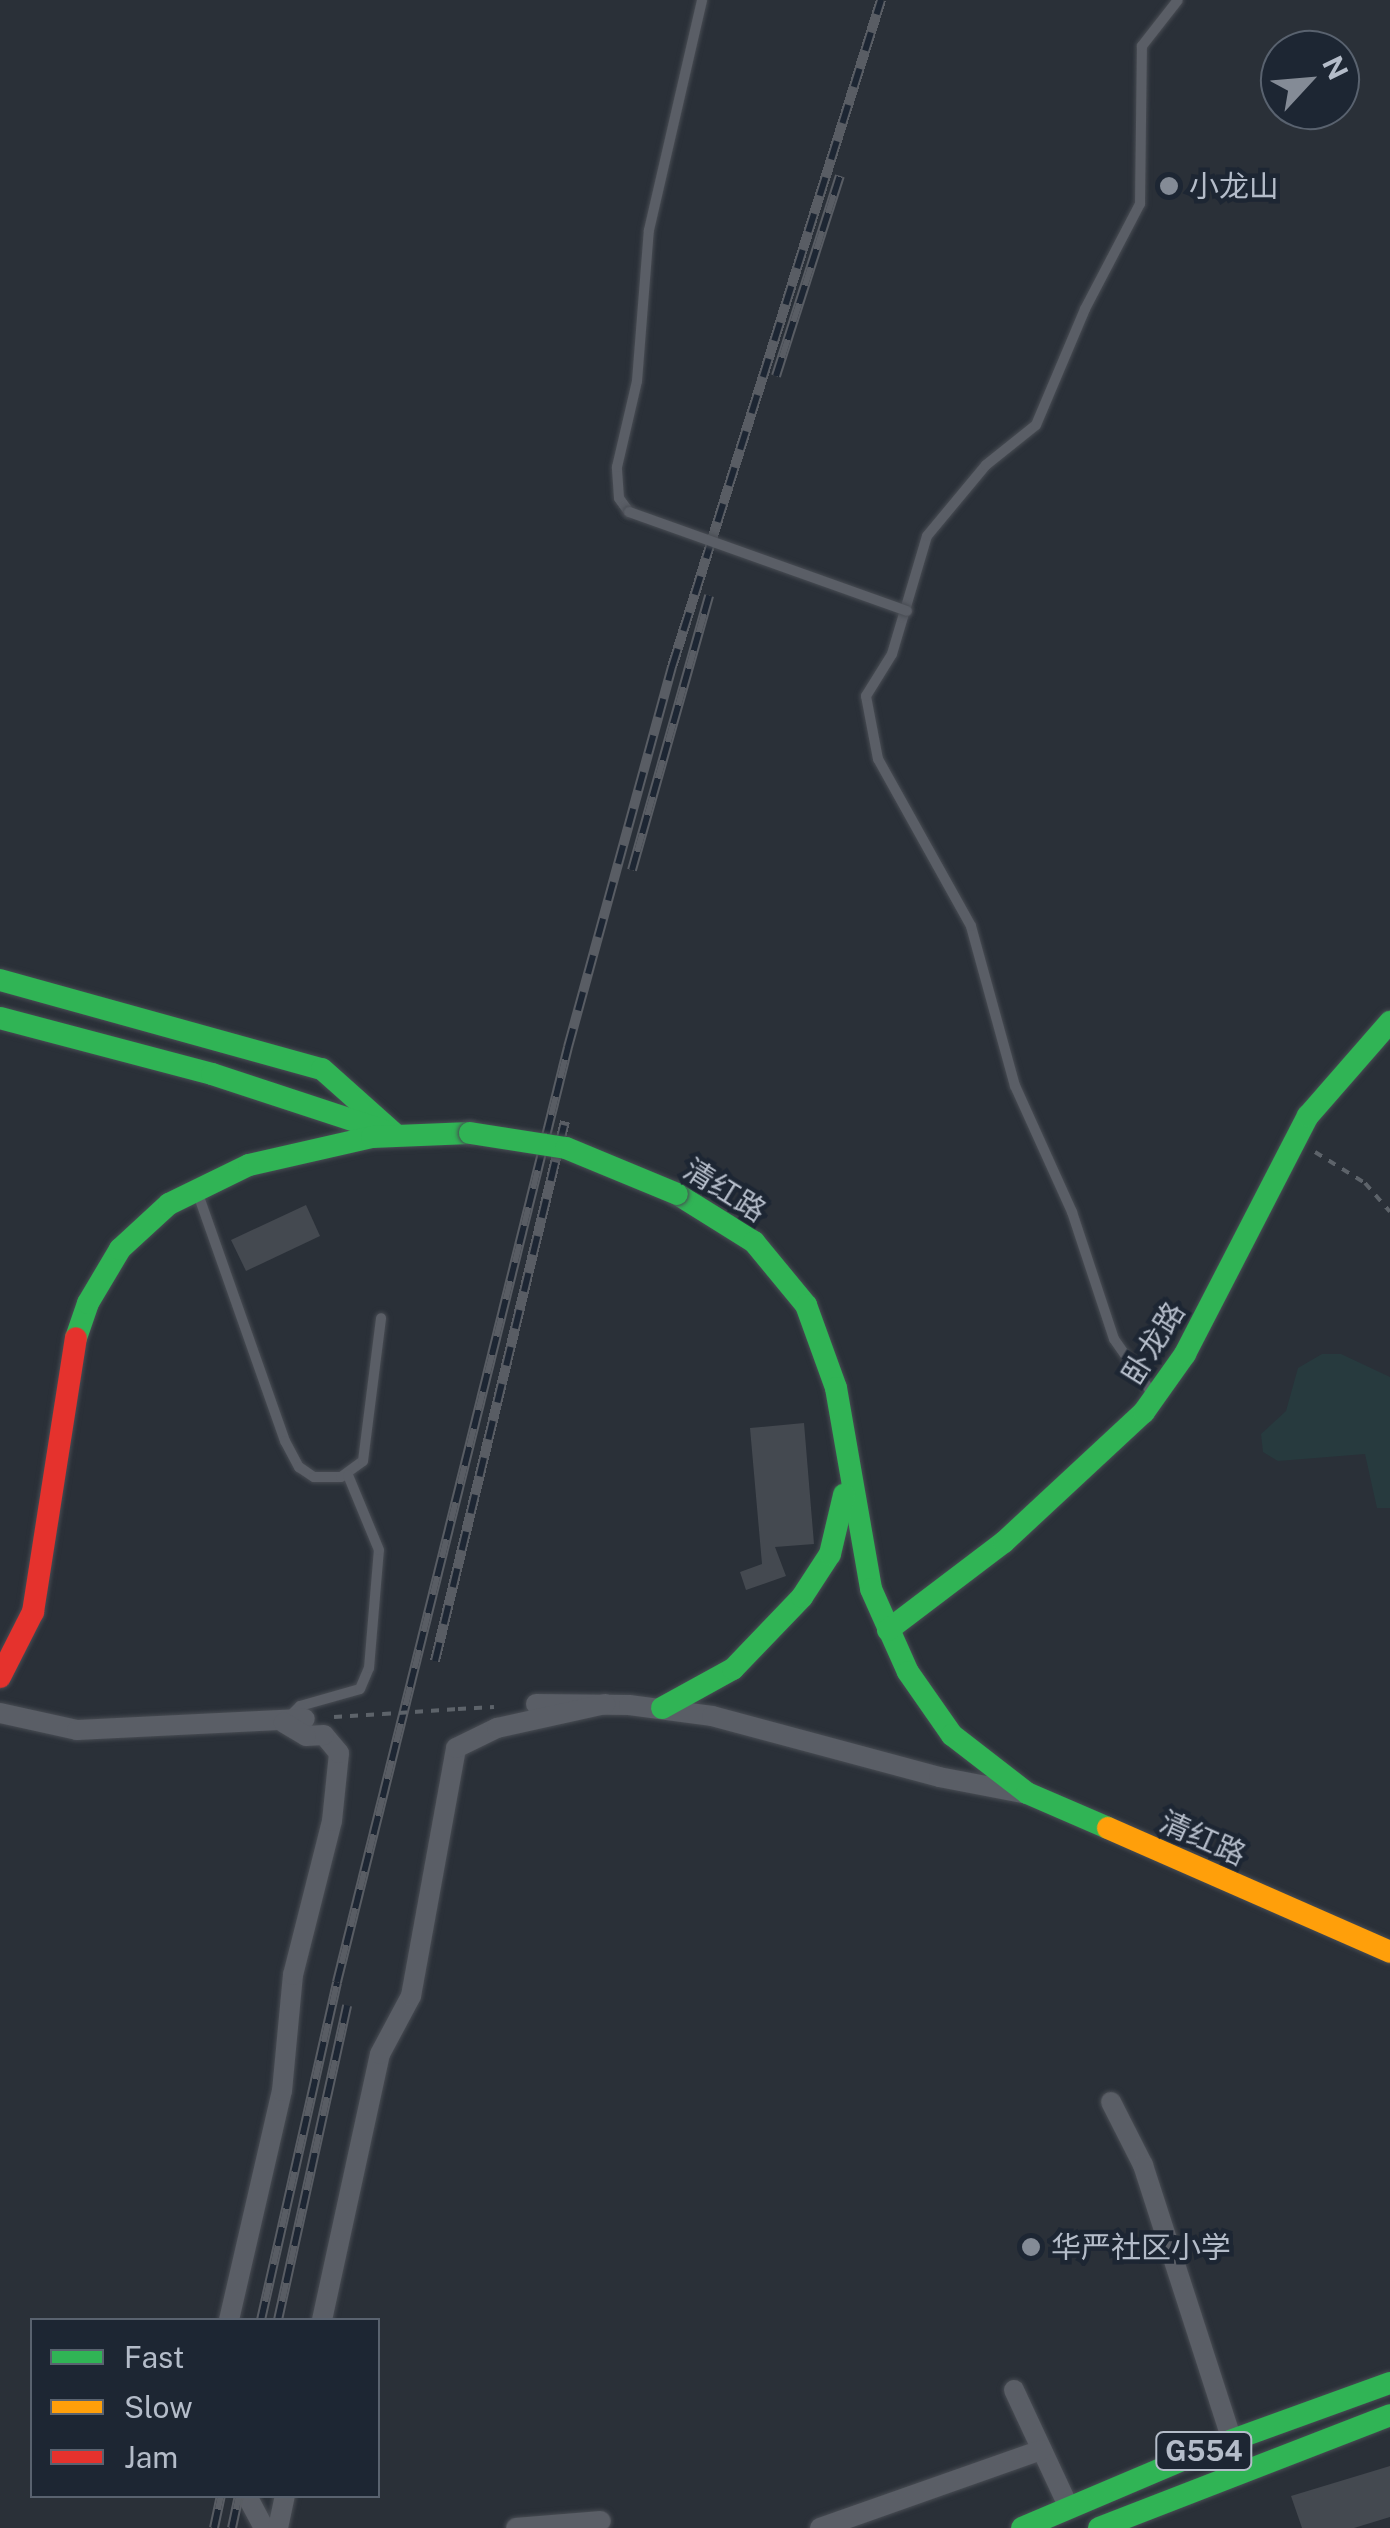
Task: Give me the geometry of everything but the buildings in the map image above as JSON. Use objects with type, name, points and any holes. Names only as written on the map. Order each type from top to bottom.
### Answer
[{"type":"main road","points":[[0,980],[322,1069],[396,1135]]},
{"type":"main road","points":[[0,1018],[212,1074],[396,1135]]},
{"type":"main road","name":"卧龙路","points":[[888,1630],[1050,1503],[1156,1398],[1204,1319],[1296,1136],[1331,1083],[1390,1022]]},
{"type":"main road","name":"清红路","points":[[0,1676],[32,1612],[61,1396],[88,1304],[132,1235],[196,1188],[274,1157],[396,1135],[470,1134],[566,1148],[676,1194],[754,1242],[793,1284],[828,1357],[863,1560],[888,1630],[952,1735],[1027,1794],[1390,1952]]},
{"type":"main road","points":[[662,1708],[733,1669],[816,1580],[841,1520],[846,1448]]},
{"type":"main road","name":"G554","points":[[1022,2528],[1232,2440],[1390,2383]]},
{"type":"main road","name":"G554","points":[[1099,2528],[1390,2415]]},
{"type":"street","points":[[536,1704],[662,1708],[750,1724],[938,1778],[1027,1794]]},
{"type":"street","points":[[322,2318],[380,2054],[411,1996],[447,1767],[456,1748],[472,1736],[605,1704]]},
{"type":"street","points":[[0,1713],[77,1730],[294,1721],[334,1742],[337,1770],[332,1821],[293,1974],[282,2091],[230,2318]]},
{"type":"street","points":[[1110,2102],[1143,2166],[1232,2440]]},
{"type":"street","points":[[1014,2390],[1069,2508]]},
{"type":"street","points":[[820,2528],[1042,2450]]},
{"type":"street","points":[[248,2498],[264,2528]]},
{"type":"street","points":[[278,2528],[285,2498]]},
{"type":"street","points":[[516,2528],[601,2521]]},
{"type":"lane","points":[[702,0],[649,230],[636,382],[617,467],[619,498],[628,512],[908,611]]},
{"type":"lane","points":[[1156,1398],[1114,1340],[1090,1280],[1072,1212],[1015,1086],[971,926],[878,759],[866,696],[908,611],[927,536],[986,465],[1036,425],[1085,309],[1140,204],[1142,46],[1178,0]]},
{"type":"lane","points":[[196,1188],[285,1441],[299,1467],[314,1476],[348,1474],[363,1462],[381,1318]]},
{"type":"lane","points":[[294,1721],[300,1706],[360,1689],[369,1668],[379,1550],[348,1474]]},
{"type":"path","points":[[1296,1136],[1365,1183],[1390,1212]]},
{"type":"path","points":[[294,1721],[458,1710]]},
{"type":"green space","points":[[1322,1354],[1341,1354],[1390,1377],[1390,1508],[1377,1508],[1365,1454],[1278,1461],[1263,1452],[1261,1434],[1286,1411],[1298,1368]]},
{"type":"railway","points":[[261,2318],[337,1982],[568,1047],[672,667],[881,0]]},
{"type":"railway","points":[[776,376],[840,176]]},
{"type":"railway","points":[[632,870],[709,596]]},
{"type":"railway","points":[[435,1661],[565,1121]]},
{"type":"railway","points":[[278,2318],[347,2005]]},
{"type":"railway","points":[[214,2528],[221,2498]]},
{"type":"railway","points":[[232,2528],[239,2498]]},
{"type":"traffic: fast","points":[[0,980],[322,1069],[396,1135]]},
{"type":"traffic: fast","points":[[0,1018],[212,1074],[382,1130]]},
{"type":"traffic: fast","points":[[888,1630],[1004,1542],[1144,1412],[1185,1354],[1308,1116],[1390,1022]]},
{"type":"traffic: fast","points":[[76,1338],[88,1303],[120,1249],[169,1204],[249,1165],[372,1137],[470,1133]]},
{"type":"traffic: fast","points":[[470,1133],[566,1148],[677,1194]]},
{"type":"traffic: fast","points":[[677,1194],[754,1242],[806,1305],[836,1388],[871,1589],[908,1672],[952,1735],[1027,1793],[1108,1828]]},
{"type":"traffic: fast","points":[[662,1708],[733,1669],[802,1597],[830,1554],[844,1495]]},
{"type":"traffic: fast","points":[[1022,2528],[1213,2447],[1390,2383]]},
{"type":"traffic: fast","points":[[1099,2528],[1390,2415]]},
{"type":"traffic: slow","points":[[1108,1828],[1390,1952]]},
{"type":"traffic: jam","points":[[0,1677],[33,1612],[76,1338]]},
{"type":"place","name":"小龙山","points":[[1169,186]]},
{"type":"place","name":"华严社区小学","points":[[1031,2247]]}]
